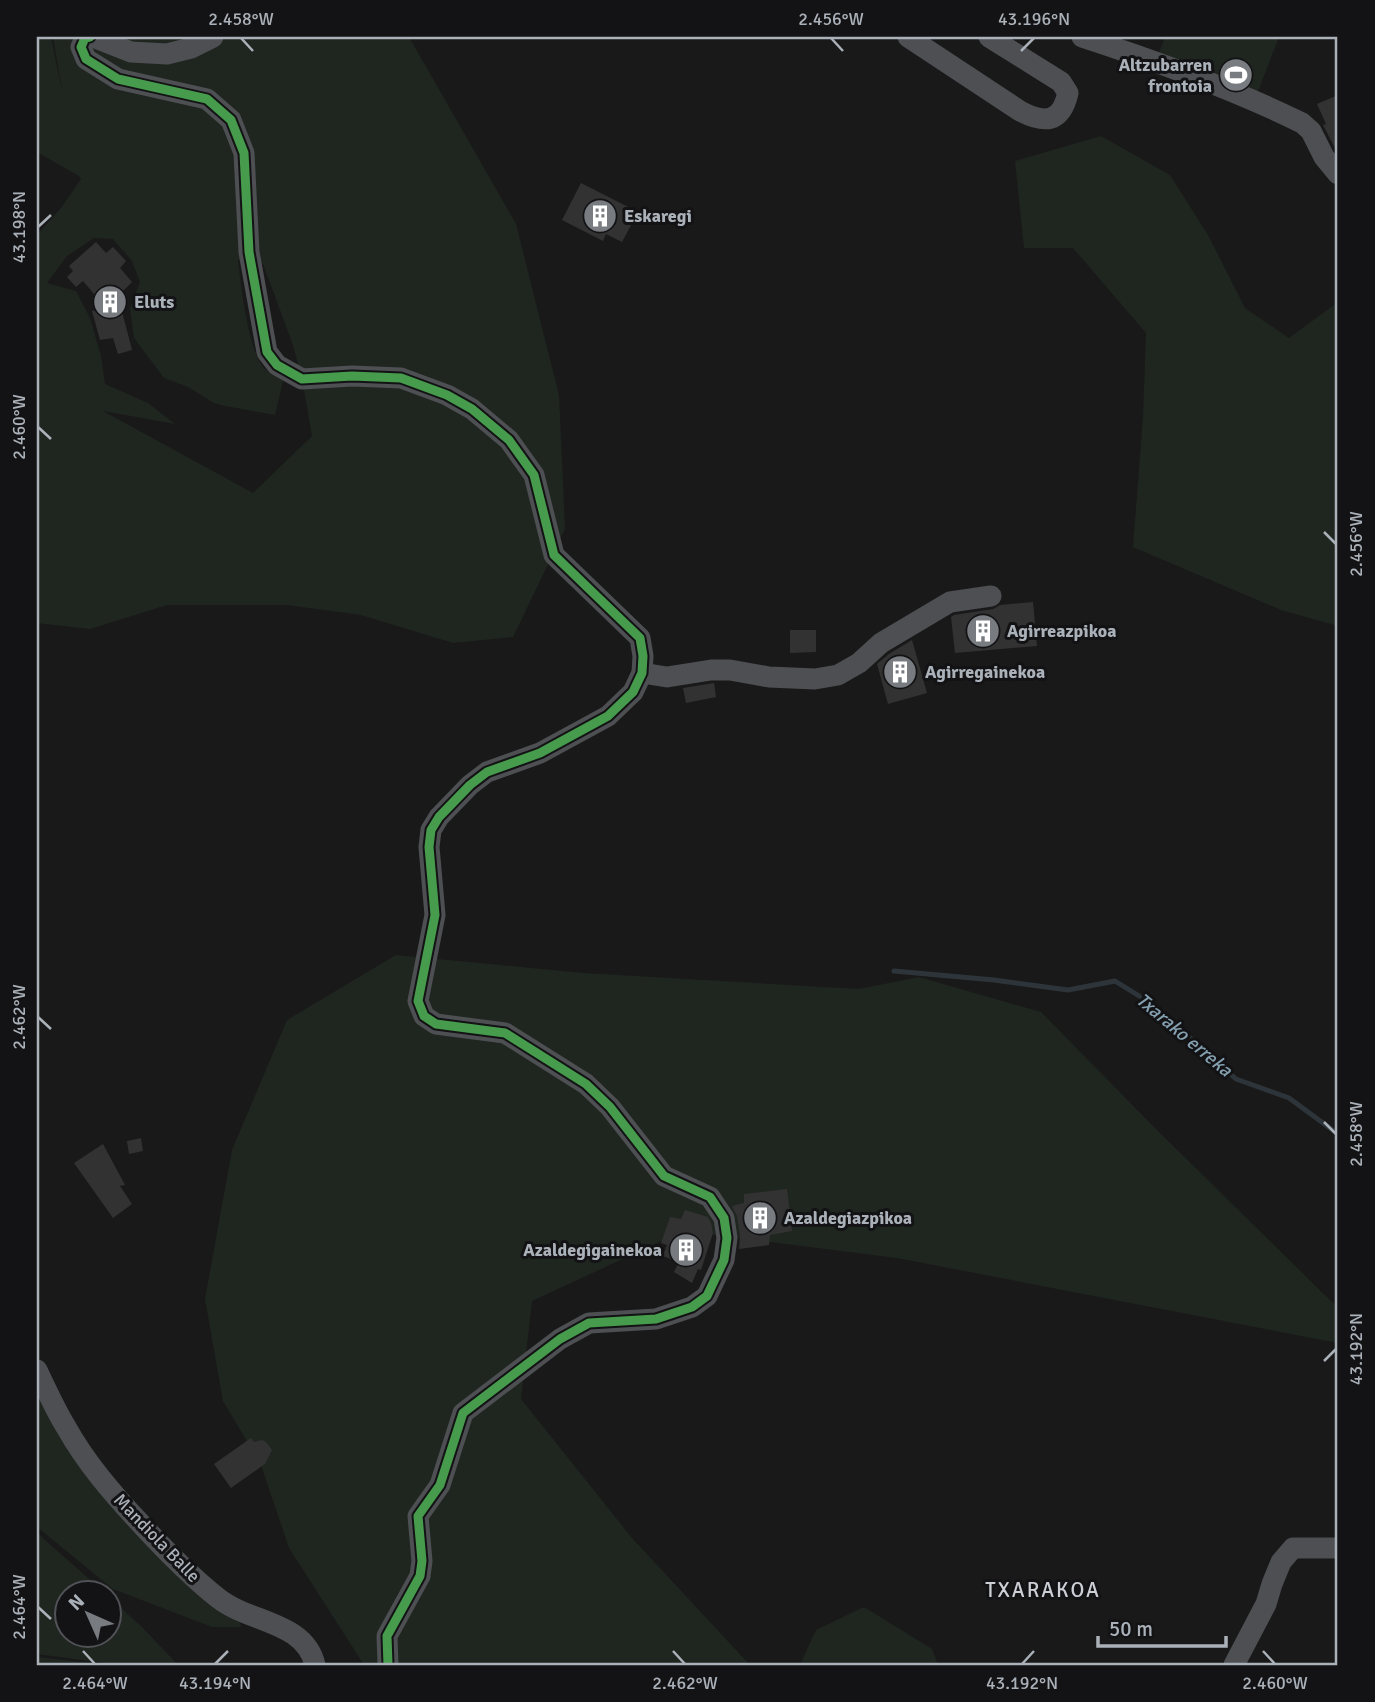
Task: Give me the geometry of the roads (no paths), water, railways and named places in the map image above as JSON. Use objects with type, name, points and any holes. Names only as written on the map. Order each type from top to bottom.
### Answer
[{"type":"street","points":[[213,37],[191,48],[167,54],[131,52],[92,37],[85,38],[81,47],[86,59],[118,79],[207,99],[231,120],[244,153],[249,252],[267,352],[277,365],[302,379],[352,376],[401,378],[447,395],[472,409],[509,440],[534,475],[554,555],[639,638],[643,656],[642,673],[633,692],[608,716],[540,753],[487,772],[470,785],[439,817],[431,830],[429,846],[435,915],[418,1001],[424,1016],[436,1024],[505,1033],[586,1084],[610,1107],[664,1176],[710,1197],[724,1218],[727,1238],[724,1260],[707,1296],[692,1307],[656,1319],[589,1323],[560,1339],[463,1413],[440,1485],[418,1517],[422,1561],[420,1576],[387,1636],[387,1665]]},
{"type":"street","points":[[908,37],[1020,111],[1042,119],[1050,119],[1060,113],[1068,93],[1061,82],[989,37]]},
{"type":"street","points":[[1082,37],[1141,56],[1302,122],[1311,131],[1324,157],[1338,174]]},
{"type":"street","points":[[642,673],[667,677],[730,670],[769,677],[815,679],[838,675],[859,663],[881,643],[950,602],[991,596]]},
{"type":"street","name":"Mandiola Balle","points":[[37,1370],[81,1452],[100,1478],[163,1548],[222,1601],[297,1636],[309,1647],[315,1665]]},
{"type":"street","points":[[1234,1665],[1266,1604],[1281,1562],[1293,1548],[1338,1548]]},
{"type":"waterway","name":"Txarako erreka","points":[[894,971],[1068,990],[1115,981],[1152,1004],[1236,1079],[1289,1098],[1338,1134]]},
{"type":"place","name":"Altzubarren frontoia","points":[[1236,75]]},
{"type":"place","name":"Eskaregi","points":[[600,216]]},
{"type":"place","name":"Eluts","points":[[110,302]]},
{"type":"place","name":"Agirreazpikoa","points":[[983,631]]},
{"type":"place","name":"Agirregainekoa","points":[[900,672]]},
{"type":"place","name":"Azaldegiazpikoa","points":[[760,1218]]},
{"type":"place","name":"Azaldegigainekoa","points":[[686,1250]]},
{"type":"district","name":"TXARAKOA","points":[[1043,1590]]}]
